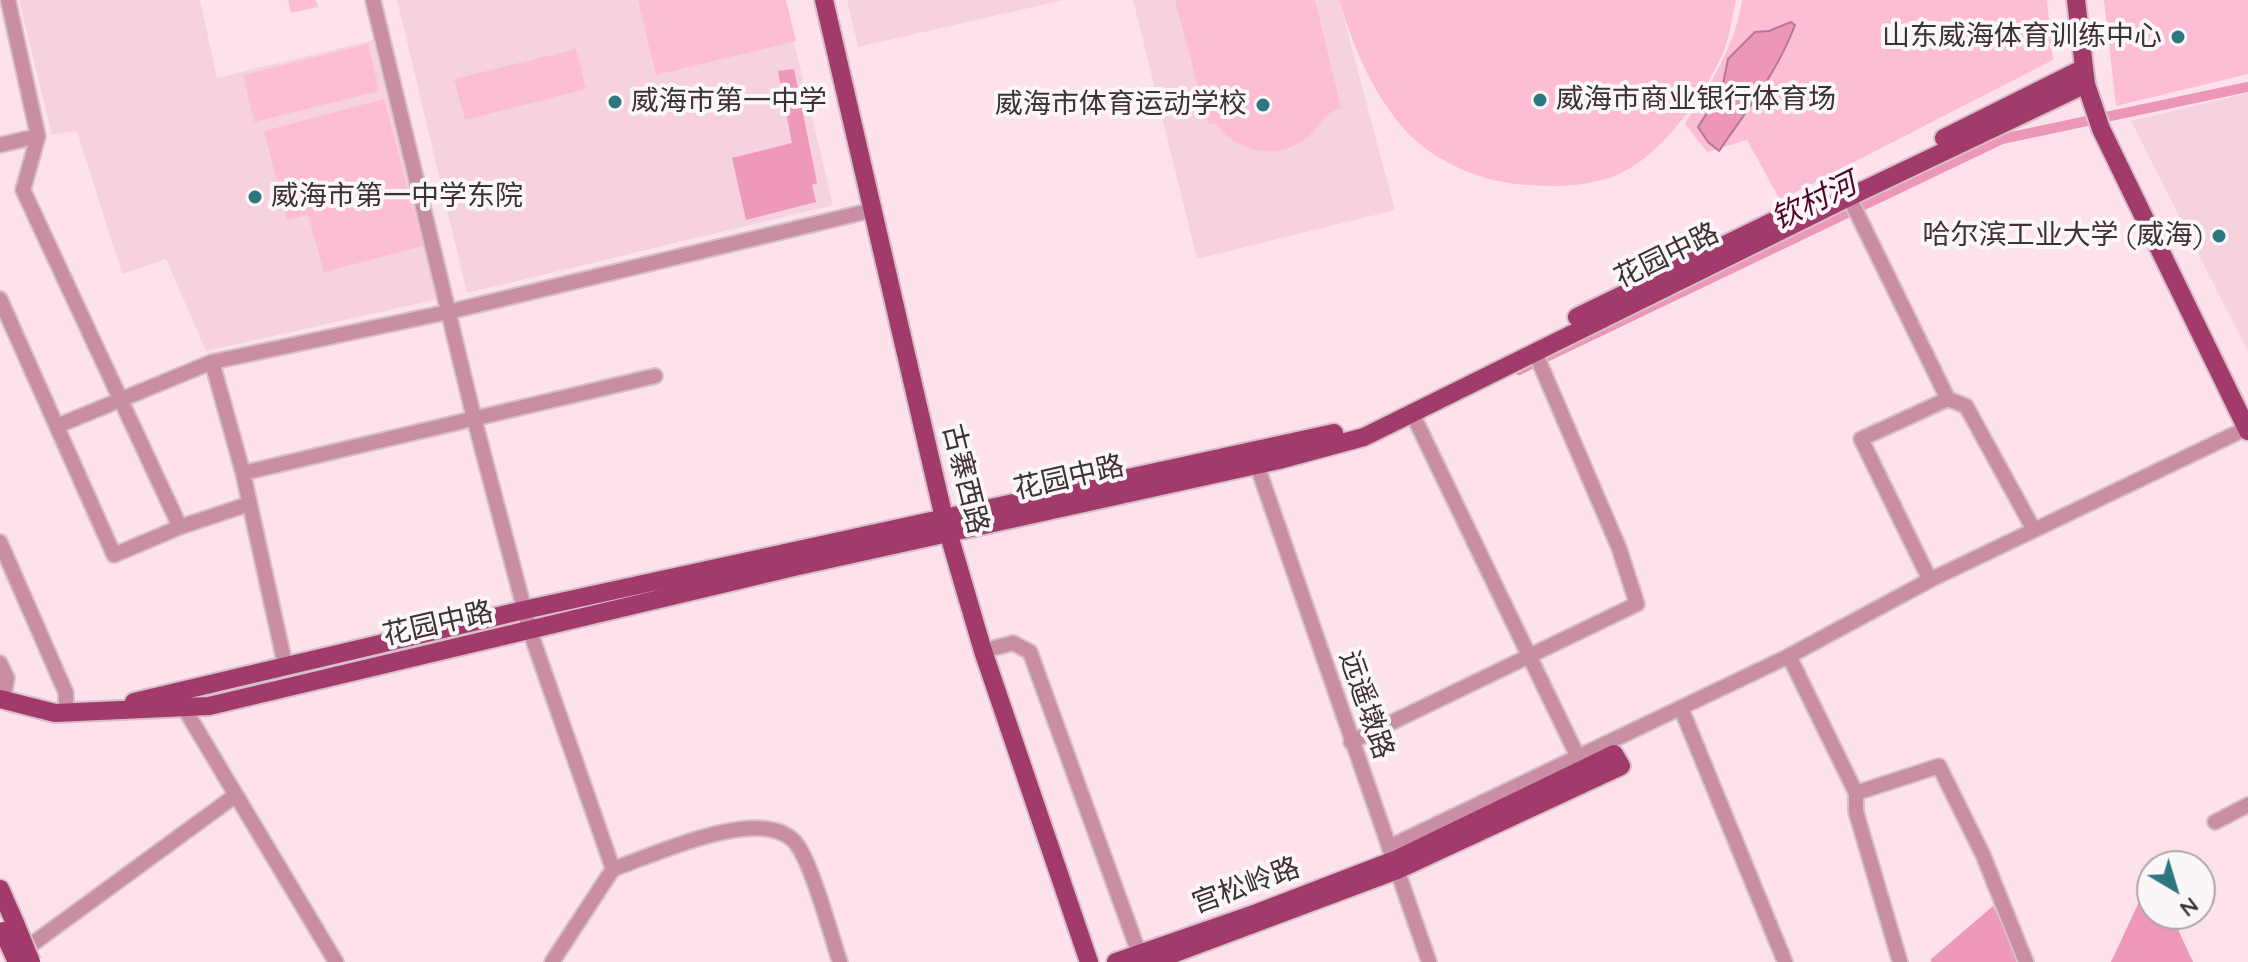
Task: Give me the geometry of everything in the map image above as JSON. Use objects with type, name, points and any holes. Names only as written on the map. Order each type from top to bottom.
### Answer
[{"type":"main road","name":"古寨西路","points":[[824,0],[946,526],[983,651],[1089,962]]},
{"type":"main road","points":[[2076,0],[2085,76],[2098,120],[2247,430]]},
{"type":"main road","points":[[66,708],[132,703],[524,610],[946,526],[1358,427],[2085,76]]},
{"type":"main road","name":"花园中路","points":[[2,694],[66,708],[209,706],[530,631],[946,526],[1257,465],[1364,437],[1854,207],[2085,76]]},
{"type":"main road","points":[[1614,754],[1621,766],[1393,859],[1614,754]]},
{"type":"main road","name":"宫松岭路","points":[[1116,962],[1145,958],[1393,859]]},
{"type":"main road","points":[[0,889],[17,962]]},
{"type":"main road","points":[[6,925],[31,962]]},
{"type":"street","points":[[8,0],[38,136],[23,190],[180,527]]},
{"type":"street","points":[[373,0],[524,610],[613,869]]},
{"type":"street","points":[[0,145],[38,136]]},
{"type":"street","points":[[1854,207],[1948,399],[1966,406],[2034,530]]},
{"type":"street","points":[[57,426],[212,362],[448,312],[873,210]]},
{"type":"street","points":[[0,299],[114,555],[180,527],[249,504]]},
{"type":"street","points":[[1351,742],[1637,604],[1619,548],[1537,358]]},
{"type":"street","points":[[212,362],[243,473],[284,660]]},
{"type":"street","points":[[243,473],[655,376]]},
{"type":"street","points":[[1930,580],[1861,439],[1948,399]]},
{"type":"street","points":[[1412,413],[1578,757]]},
{"type":"street","points":[[1393,859],[1578,757],[1789,656],[1930,580],[2247,430]]},
{"type":"street","name":"远遥墩路","points":[[1257,465],[1429,962]]},
{"type":"street","points":[[0,542],[66,693],[66,708]]},
{"type":"street","points":[[983,651],[1013,643],[1030,652],[1145,958]]},
{"type":"street","points":[[1789,656],[1856,793],[1856,812],[1900,962]]},
{"type":"street","points":[[0,663],[7,678],[2,694]]},
{"type":"street","points":[[184,708],[336,962]]},
{"type":"street","points":[[1681,708],[1785,962]]},
{"type":"street","points":[[1856,793],[1939,766],[1983,855],[1999,903],[2026,962]]},
{"type":"street","points":[[7,962],[236,795]]},
{"type":"street","points":[[2215,822],[2248,805]]},
{"type":"street","points":[[552,962],[613,869],[738,827],[779,832],[795,842],[840,962]]},
{"type":"shaded area","name":"威海市第一中学东院","points":[[19,0],[200,0],[217,78],[373,40],[438,299],[206,351],[166,259],[122,274],[77,131],[52,135]]},
{"type":"shaded area","points":[[288,0],[316,0],[318,7],[291,13]]},
{"type":"shaded area","name":"威海市第一中学","points":[[397,0],[784,0],[833,205],[467,293]]},
{"type":"shaded area","points":[[638,0],[786,0],[796,41],[656,75]]},
{"type":"shaded area","name":"威海市体育运动学校","points":[[847,0],[1064,0],[858,47]]},
{"type":"shaded area","name":"威海市体育运动学校","points":[[1133,0],[1339,0],[1395,210],[1197,259]]},
{"type":"shaded area","points":[[1175,0],[1315,0],[1341,108],[1326,116],[1309,136],[1297,144],[1272,151],[1246,147],[1215,123],[1208,124]]},
{"type":"shaded area","name":"威海市商业银行体育场","points":[[1339,0],[1736,0],[1723,53],[1704,89],[1663,142],[1629,169],[1612,177],[1576,185],[1552,186],[1501,182],[1470,173],[1441,159],[1415,140],[1392,114],[1373,84],[1357,52]]},
{"type":"shaded area","points":[[1742,0],[2047,0],[2053,60],[1780,200],[1747,140],[1707,152],[1685,124],[1727,50]]},
{"type":"shaded area","name":"山东威海体育训练中心","points":[[2104,0],[2248,0],[2248,74],[2116,106]]},
{"type":"shaded area","points":[[1791,22],[1795,25],[1780,58],[1719,151],[1698,127],[1722,89],[1728,59],[1755,32],[1769,31]]},
{"type":"shaded area","points":[[368,44],[379,91],[254,122],[243,75]]},
{"type":"shaded area","points":[[576,49],[586,89],[465,120],[454,79]]},
{"type":"shaded area","points":[[794,69],[817,183],[812,185],[816,202],[746,220],[732,158],[792,143],[778,71]]},
{"type":"shaded area","name":"哈尔滨工业大学 (威海)","points":[[2248,93],[2248,352],[2131,121]]},
{"type":"shaded area","points":[[384,99],[423,246],[324,272],[308,215],[287,220],[264,131]]},
{"type":"shaded area","points":[[1993,906],[2021,962],[1930,960]]},
{"type":"shaded area","points":[[2136,908],[2136,930],[2178,930],[2193,962],[2111,962]]},
{"type":"waterway","name":"钦村河","points":[[1519,370],[2002,139],[2248,87]]},
{"type":"place","name":"山东威海体育训练中心","points":[[2178,37]]},
{"type":"place","name":"威海市商业银行体育场","points":[[1540,100]]},
{"type":"place","name":"威海市第一中学","points":[[615,102]]},
{"type":"place","name":"威海市体育运动学校","points":[[1263,105]]},
{"type":"place","name":"威海市第一中学东院","points":[[255,197]]},
{"type":"place","name":"哈尔滨工业大学 (威海)","points":[[2219,236]]}]
